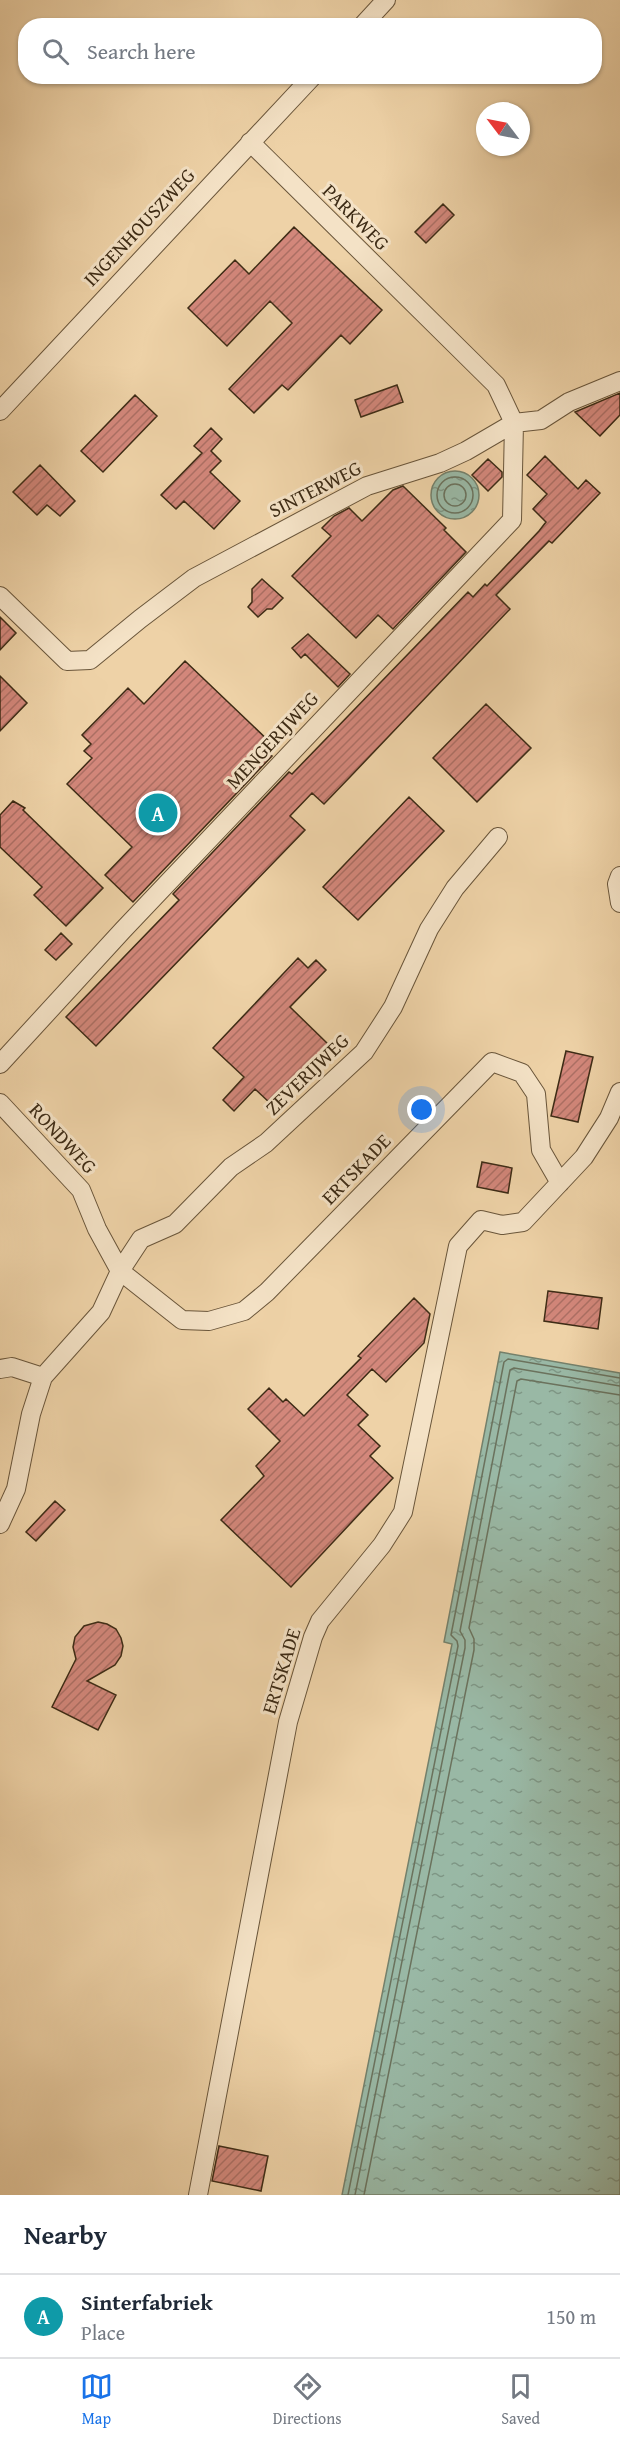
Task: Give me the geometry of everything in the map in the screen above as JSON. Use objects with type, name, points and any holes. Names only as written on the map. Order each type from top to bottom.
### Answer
[{"type":"street","points":[[369,18],[386,0]]},
{"type":"street","name":"INGENHOUSZWEG","points":[[0,411],[305,84]]},
{"type":"street","name":"PARKWEG","points":[[250,142],[496,385],[514,423]]},
{"type":"street","points":[[514,423],[540,420],[569,402],[620,381]]},
{"type":"street","name":"SINTERWEG","points":[[0,596],[67,661],[90,660],[140,618],[194,578],[367,486],[440,463],[466,451],[514,423]]},
{"type":"street","name":"MENGERIJWEG","points":[[0,1064],[123,930],[512,520],[514,423]]},
{"type":"street","name":"ZEVERIJWEG","points":[[43,1377],[101,1312],[120,1271],[141,1239],[175,1224],[231,1167],[266,1143],[364,1052],[393,1007],[429,929],[455,888],[498,837]]},
{"type":"street","points":[[620,876],[617,884],[620,903]]},
{"type":"street","name":"ERTSKADE","points":[[120,1271],[182,1320],[209,1321],[244,1311],[267,1292],[492,1062],[522,1073],[536,1094],[541,1149],[560,1183]]},
{"type":"street","name":"ERTSKADE","points":[[198,2195],[288,1722],[313,1637],[320,1621],[382,1545],[402,1512],[458,1246],[481,1220],[502,1225],[524,1222],[584,1157],[609,1118],[620,1092]]},
{"type":"street","name":"RONDWEG","points":[[0,1103],[81,1190],[97,1229],[120,1271]]},
{"type":"street","points":[[0,1369],[12,1366],[43,1377],[31,1414],[16,1489],[0,1524]]},
{"type":"water","points":[[450,471],[460,471],[475,481],[479,495],[478,504],[469,515],[460,519],[450,519],[435,509],[431,500],[431,490],[441,475]]},
{"type":"water","points":[[500,1352],[620,1373],[620,2195],[342,2195],[452,1644],[444,1642]]},
{"type":"building","points":[[443,204],[454,215],[426,243],[415,232]]},
{"type":"building","points":[[294,227],[382,310],[350,344],[341,335],[288,390],[282,385],[254,413],[229,389],[292,323],[270,301],[227,346],[188,308],[235,260],[249,274]]},
{"type":"building","points":[[397,385],[403,402],[361,417],[355,400]]},
{"type":"building","points":[[620,393],[620,415],[600,436],[575,412]]},
{"type":"building","points":[[135,395],[157,416],[103,472],[81,451]]},
{"type":"building","points":[[211,428],[222,439],[211,451],[221,461],[210,472],[240,501],[214,529],[184,501],[176,509],[161,495],[202,453],[194,446]]},
{"type":"building","points":[[545,456],[578,489],[586,480],[600,493],[552,543],[549,541],[496,595],[510,609],[324,804],[312,793],[290,816],[305,830],[96,1046],[66,1017],[179,900],[173,894],[289,772],[292,774],[468,592],[473,597],[485,584],[487,586],[539,531],[546,522],[533,509],[547,494],[527,475]]},
{"type":"building","points":[[488,459],[502,472],[502,477],[488,491],[472,475]]},
{"type":"building","points":[[40,465],[75,501],[60,516],[47,505],[37,515],[13,492]]},
{"type":"building","points":[[403,486],[446,528],[444,530],[466,552],[393,629],[378,615],[356,638],[292,576],[331,536],[322,528],[334,516],[349,508],[362,521],[393,490]]},
{"type":"building","points":[[262,579],[283,598],[272,609],[267,609],[258,617],[248,607],[252,602],[252,589]]},
{"type":"building","points":[[0,617],[16,633],[0,650]]},
{"type":"building","points":[[308,634],[350,674],[338,687],[305,654],[301,658],[292,648]]},
{"type":"building","points":[[185,661],[274,746],[268,752],[272,756],[133,902],[105,875],[132,847],[67,784],[92,758],[84,751],[91,744],[82,735],[128,688],[144,704]]},
{"type":"building","points":[[0,676],[27,703],[0,731]]},
{"type":"building","points":[[486,704],[531,748],[477,802],[433,758]]},
{"type":"building","points":[[409,797],[444,831],[358,920],[323,887]]},
{"type":"building","points":[[13,801],[25,808],[23,810],[103,888],[66,926],[34,895],[42,887],[0,847],[0,815]]},
{"type":"building","points":[[61,933],[72,944],[56,960],[45,950]]},
{"type":"building","points":[[298,958],[308,968],[316,960],[326,970],[290,1007],[329,1045],[270,1103],[255,1089],[234,1111],[223,1100],[244,1077],[213,1048]]},
{"type":"building","points":[[566,1051],[593,1057],[578,1122],[551,1116]]},
{"type":"building","points":[[482,1162],[512,1168],[508,1193],[477,1187]]},
{"type":"building","points":[[548,1291],[602,1298],[598,1329],[544,1321]]},
{"type":"building","points":[[414,1298],[430,1314],[424,1343],[386,1382],[372,1369],[347,1395],[368,1415],[358,1425],[380,1446],[370,1456],[393,1478],[291,1587],[221,1520],[264,1476],[256,1466],[280,1441],[248,1409],[269,1388],[283,1402],[286,1399],[304,1416],[361,1358],[358,1356]]},
{"type":"building","points":[[55,1501],[65,1510],[36,1541],[26,1532]]},
{"type":"building","points":[[98,1622],[116,1629],[123,1646],[121,1656],[115,1665],[87,1681],[116,1695],[98,1730],[52,1707],[76,1659],[73,1647],[75,1637],[84,1626]]},
{"type":"building","points":[[219,2146],[268,2156],[261,2191],[212,2181]]},
{"type":"place","name":"Sinterfabriek","points":[[158,813]]}]
